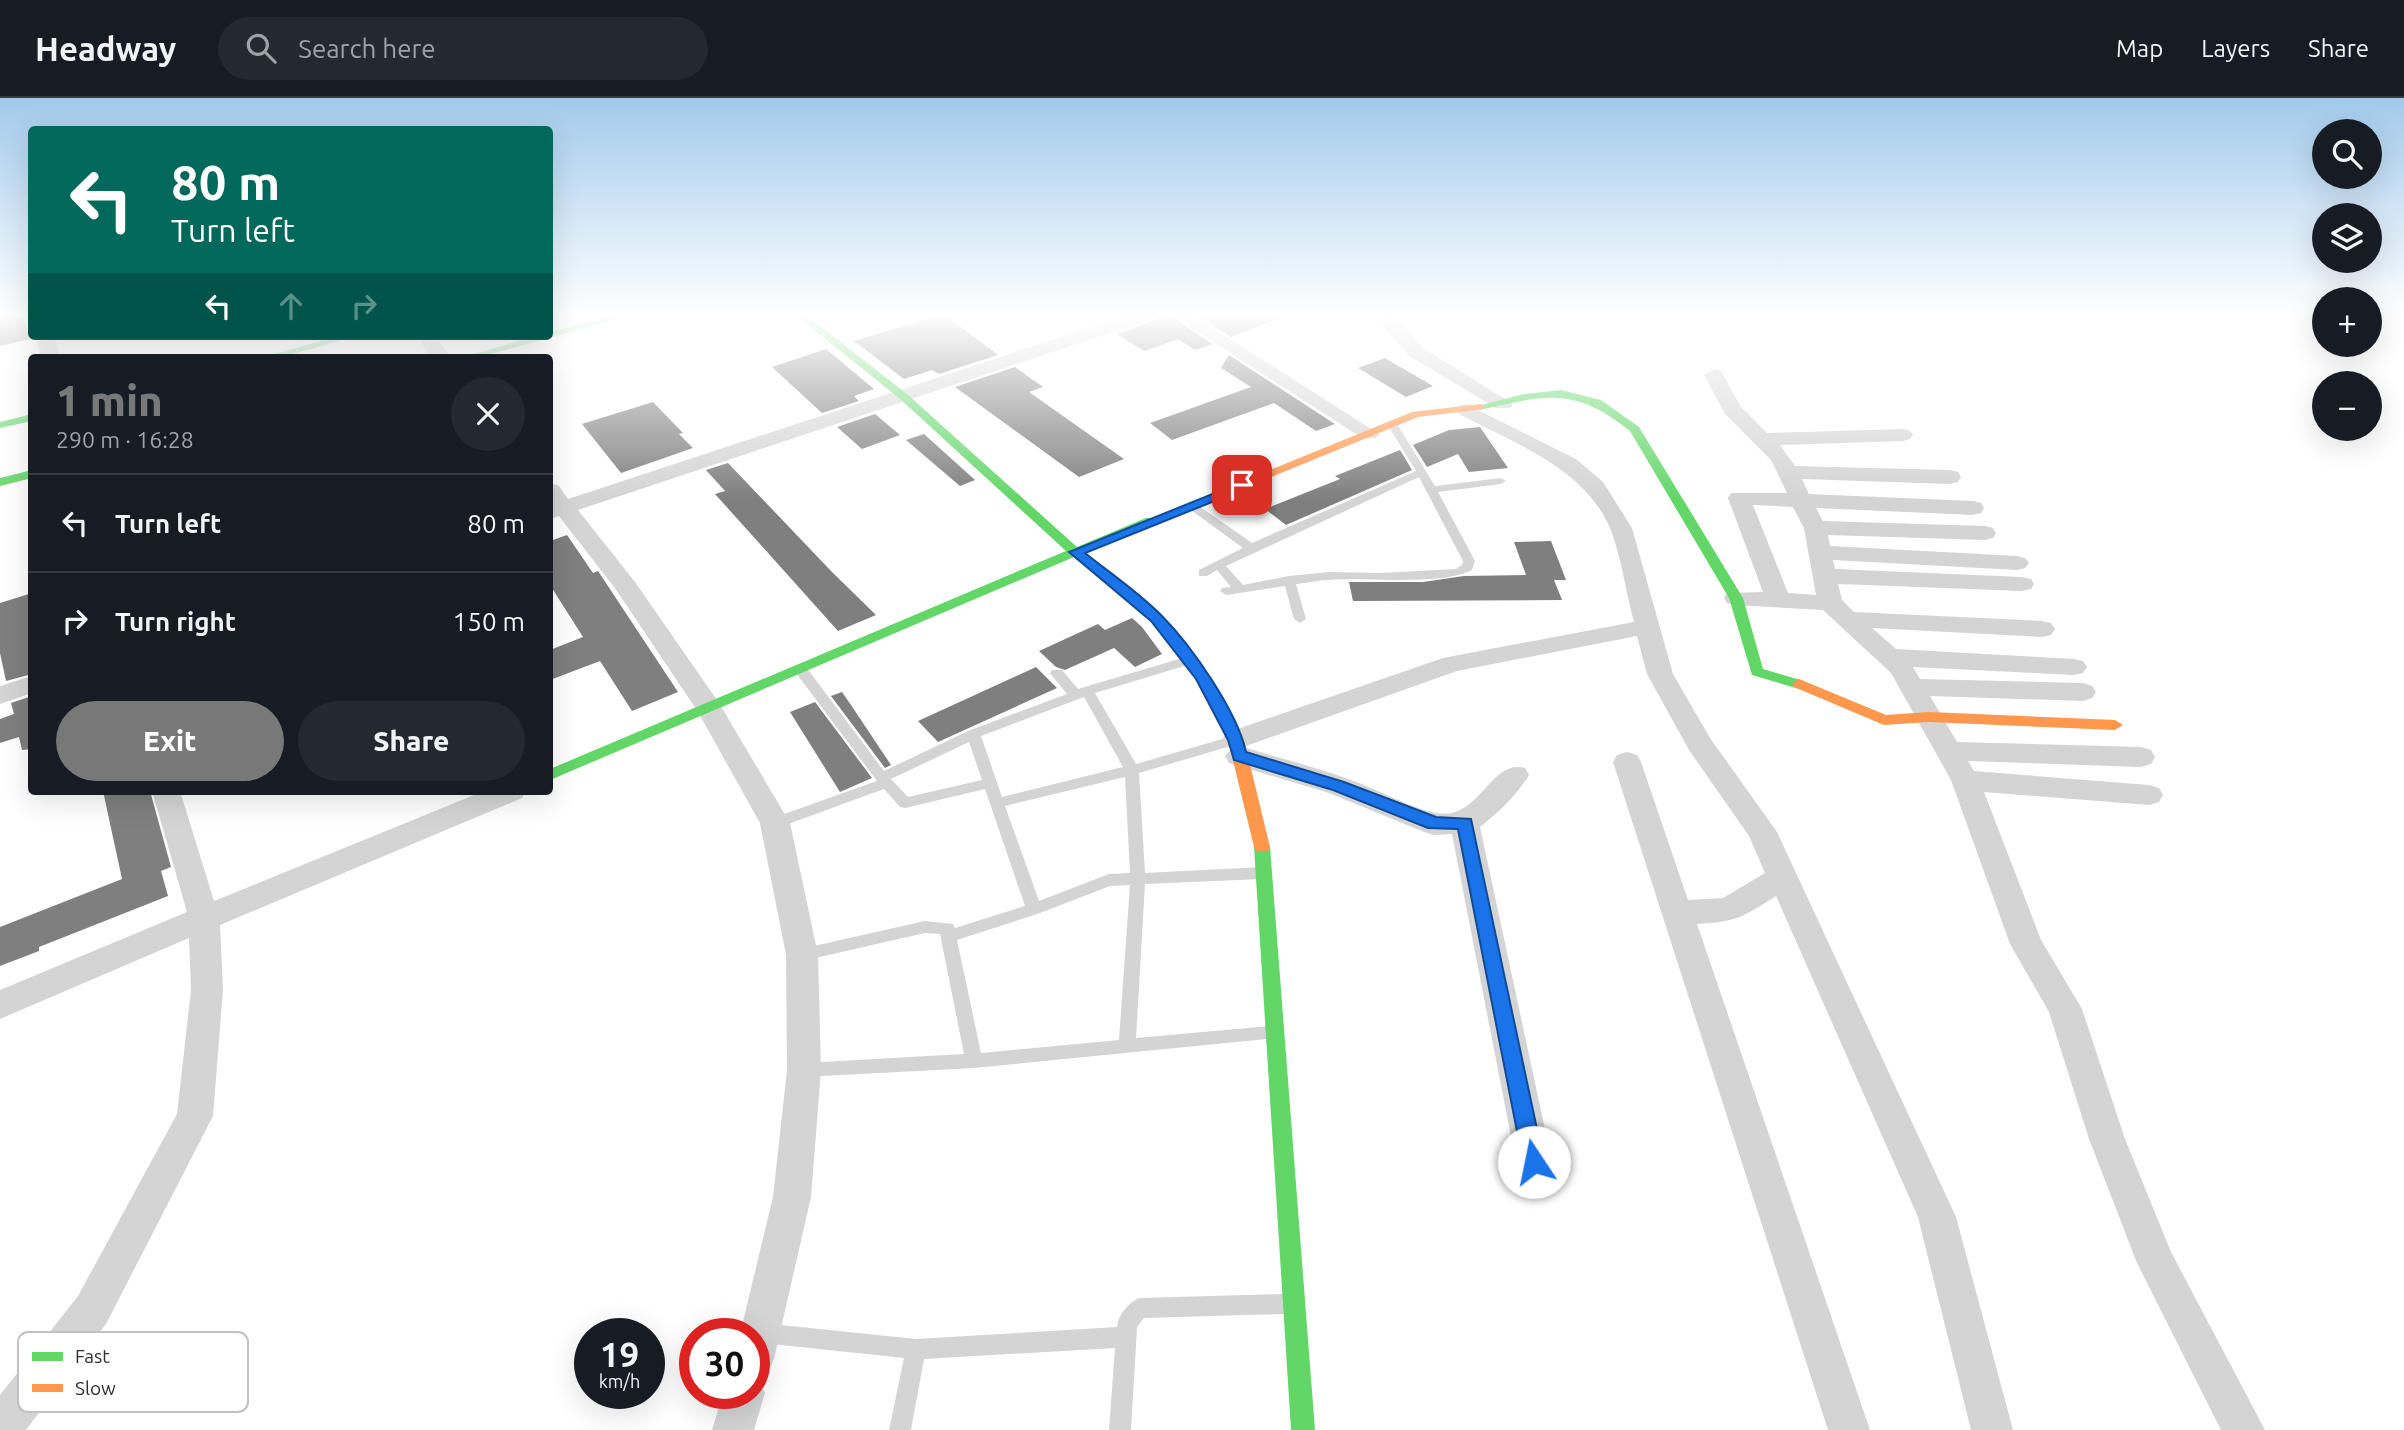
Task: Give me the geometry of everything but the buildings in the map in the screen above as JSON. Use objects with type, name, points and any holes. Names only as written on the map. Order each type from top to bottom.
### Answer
[{"type":"main road","points":[[878,376],[1075,552],[1156,618],[1203,678],[1237,748],[1262,845],[1303,1430]]},
{"type":"main road","points":[[553,774],[1075,552],[1416,414],[1466,410],[1503,404],[1540,393],[1559,392],[1579,395],[1596,402],[1635,429],[1736,598],[1757,672],[1797,683],[1884,720],[1929,717],[2115,725]]},
{"type":"main road","points":[[0,425],[28,418]]},
{"type":"main road","points":[[0,482],[28,475]]},
{"type":"street","points":[[764,1318],[792,1196],[804,1070],[802,955],[775,823],[710,709],[626,587],[554,503],[963,376]]},
{"type":"street","points":[[1277,376],[1369,434]]},
{"type":"street","points":[[1456,376],[1503,404]]},
{"type":"street","points":[[1715,376],[1732,410],[1780,457],[1802,502],[1839,611],[1900,668],[1965,779],[2026,944],[2065,1009],[2107,1139],[2156,1263],[2244,1430]]},
{"type":"street","points":[[1466,410],[1568,464],[1595,487],[1621,528],[1660,674],[1699,743],[1762,832],[1937,1217],[1992,1430]]},
{"type":"street","points":[[1762,439],[1903,435]]},
{"type":"street","points":[[1787,472],[1950,477]]},
{"type":"street","points":[[1778,600],[1739,498],[1973,508]]},
{"type":"street","points":[[1820,552],[1985,533]]},
{"type":"street","points":[[1820,552],[2020,573]]},
{"type":"street","points":[[1736,598],[1778,600],[1839,611],[2042,629]]},
{"type":"street","points":[[1237,748],[1452,664],[1646,627]]},
{"type":"street","points":[[1888,657],[2074,667]]},
{"type":"street","points":[[0,695],[28,685]]},
{"type":"street","points":[[1911,687],[2083,692]]},
{"type":"street","points":[[1237,748],[1434,824],[1465,823],[1488,805],[1515,775]]},
{"type":"street","points":[[1949,751],[2141,757]]},
{"type":"street","points":[[1627,762],[1849,1430]]},
{"type":"street","points":[[1965,779],[2149,795]]},
{"type":"street","points":[[75,1332],[92,1310],[195,1116],[207,990],[204,918],[167,795]]},
{"type":"street","points":[[0,1005],[502,795]]},
{"type":"street","points":[[1465,823],[1534,1162]]},
{"type":"street","points":[[1677,913],[1729,909],[1782,877]]},
{"type":"street","points":[[0,1429],[18,1406]]},
{"type":"street","points":[[733,1430],[739,1409]]},
{"type":"lane","points":[[1219,565],[1232,589],[1289,579],[1459,572],[1468,567],[1469,561],[1432,490],[1392,425]]},
{"type":"lane","points":[[1203,573],[1251,548],[1422,472]]},
{"type":"lane","points":[[1432,490],[1502,481]]},
{"type":"lane","points":[[1192,506],[1251,548]]},
{"type":"lane","points":[[1289,579],[1300,619]]},
{"type":"lane","points":[[775,823],[884,780],[973,734],[1082,693],[1189,660]]},
{"type":"lane","points":[[800,670],[884,780],[905,803],[991,783]]},
{"type":"lane","points":[[1057,673],[1082,693],[1132,770],[1138,879],[1127,1046]]},
{"type":"lane","points":[[973,734],[1034,909]]},
{"type":"lane","points":[[997,803],[1237,748]]},
{"type":"lane","points":[[950,936],[1034,909],[1110,880],[1264,872]]},
{"type":"lane","points":[[802,955],[925,926],[947,928],[974,1060]]},
{"type":"lane","points":[[804,1070],[974,1060],[1275,1032]]},
{"type":"lane","points":[[1120,1430],[1127,1323],[1139,1308],[1295,1304]]},
{"type":"lane","points":[[770,1346],[916,1349],[1127,1338]]},
{"type":"lane","points":[[901,1430],[916,1349]]},
{"type":"traffic: fast","points":[[878,376],[1075,552],[1151,521]]},
{"type":"traffic: fast","points":[[1480,407],[1543,394],[1579,396],[1597,402],[1635,429],[1736,598],[1757,672],[1799,684]]},
{"type":"traffic: fast","points":[[0,425],[28,418]]},
{"type":"traffic: fast","points":[[0,482],[28,475]]},
{"type":"traffic: fast","points":[[553,774],[1075,552],[1156,618],[1173,640]]},
{"type":"traffic: fast","points":[[1262,847],[1303,1430]]},
{"type":"traffic: slow","points":[[1151,521],[1416,414],[1480,407]]},
{"type":"traffic: slow","points":[[1173,640],[1203,678],[1236,740],[1262,847]]},
{"type":"traffic: slow","points":[[1799,684],[1884,720],[1929,717],[2115,725]]},
{"type":"route","points":[[1242,485],[1075,552],[1156,618],[1203,678],[1236,740],[1239,756],[1339,786],[1434,824],[1465,823],[1534,1162]]}]
